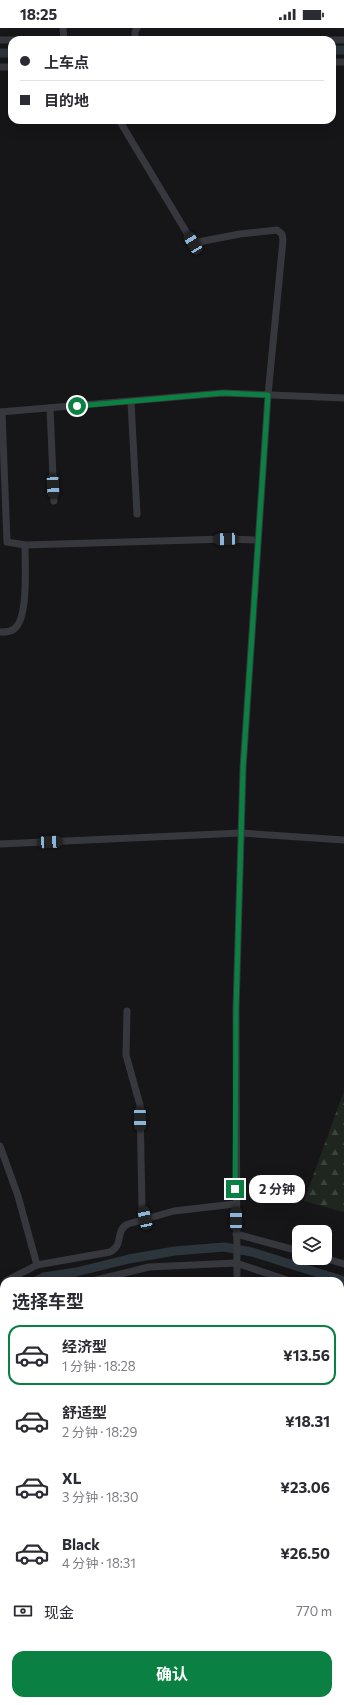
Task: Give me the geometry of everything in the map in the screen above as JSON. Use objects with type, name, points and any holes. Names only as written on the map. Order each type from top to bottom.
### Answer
[{"type":"street","points":[[121,124],[193,243],[240,234],[277,230],[282,234],[283,240],[268,395],[243,768],[236,1009],[235,1204],[237,1277]]},
{"type":"street","points":[[258,540],[226,539],[25,545],[4,542],[1,412],[223,393],[344,398]]},
{"type":"street","points":[[131,402],[137,514]]},
{"type":"street","points":[[50,408],[54,501]]},
{"type":"street","points":[[0,632],[9,632],[17,627],[20,620],[24,604],[25,545]]},
{"type":"street","points":[[0,844],[241,833],[344,840]]},
{"type":"street","points":[[127,1011],[126,1055],[140,1105],[142,1207],[145,1218]]},
{"type":"street","points":[[0,1146],[18,1196],[37,1265]]},
{"type":"street","points":[[13,1277],[37,1265],[110,1252],[119,1244],[120,1231],[123,1226],[145,1218],[174,1211],[235,1204]]},
{"type":"street","points":[[236,1236],[292,1249]]},
{"type":"street","points":[[332,1260],[344,1264]]},
{"type":"street","points":[[108,1277],[149,1267],[236,1261],[279,1277]]},
{"type":"green space","points":[[344,1091],[344,1212],[304,1201]]},
{"type":"waterway","points":[[336,50],[344,50]]},
{"type":"waterway","points":[[0,53],[8,53]]},
{"type":"waterway","points":[[44,1277],[76,1272],[129,1259],[175,1251],[224,1247],[252,1252],[331,1277]]},
{"type":"route","points":[[77,406],[223,393],[268,395],[243,768],[236,1009],[235,1189]]}]
